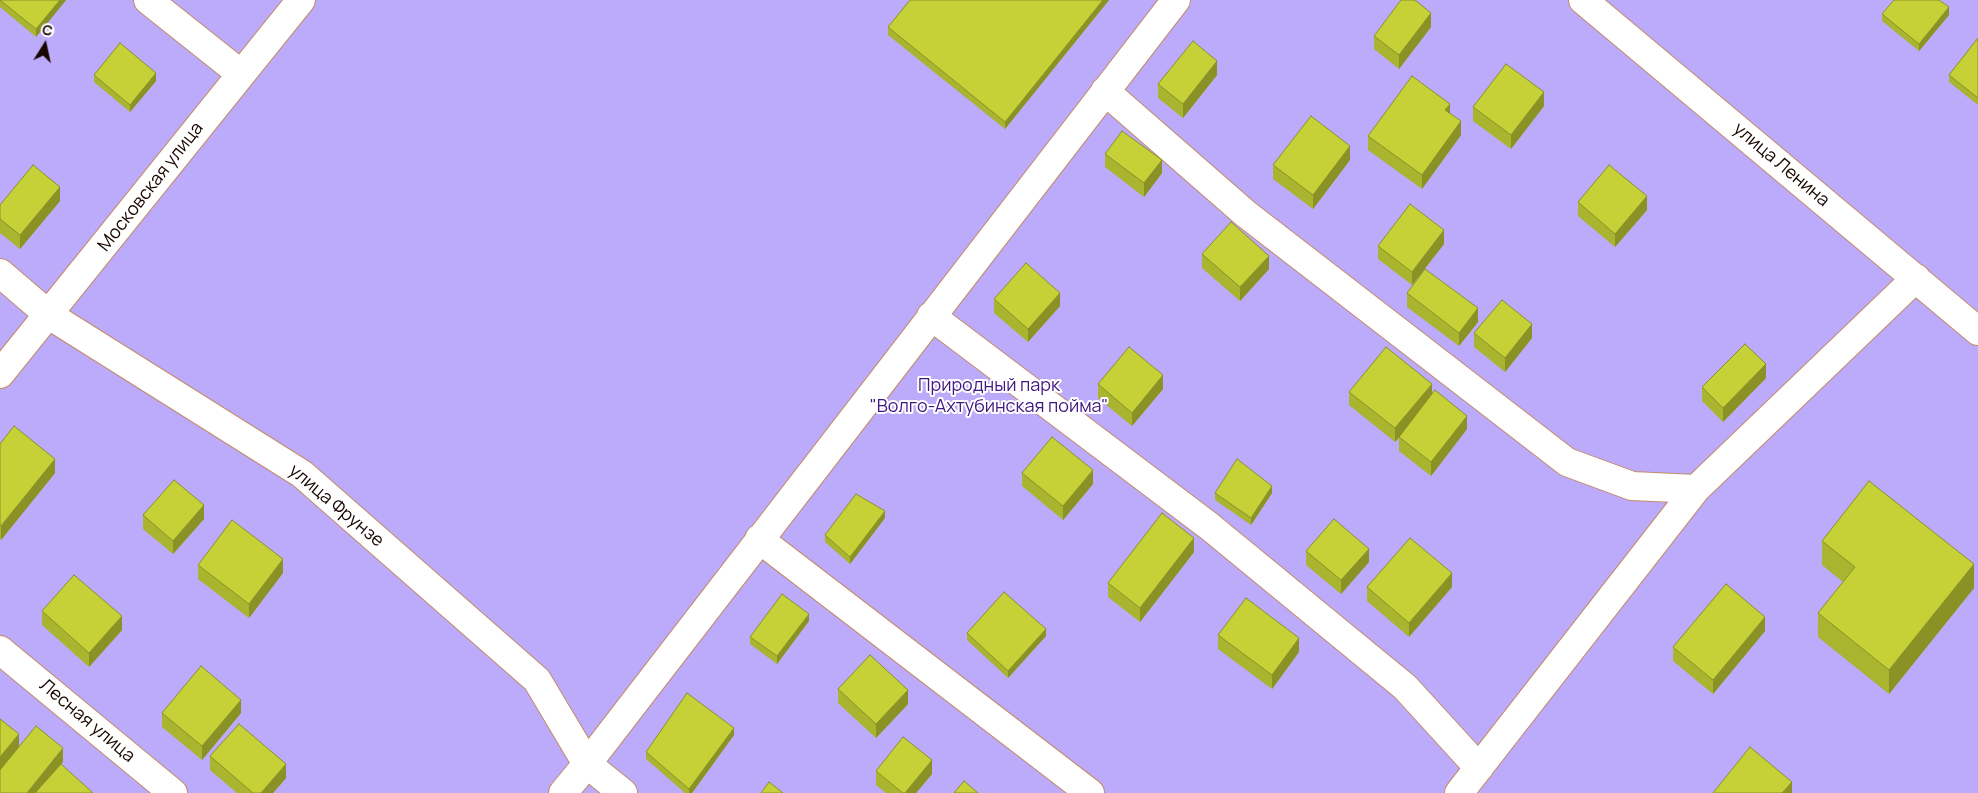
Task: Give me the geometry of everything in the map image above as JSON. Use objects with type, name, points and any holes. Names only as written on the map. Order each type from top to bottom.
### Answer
[{"type":"street","points":[[148,0],[240,74]]},
{"type":"street","name":"Московская улица","points":[[0,374],[301,0]]},
{"type":"street","points":[[562,793],[587,764],[758,539],[1176,0]]},
{"type":"street","name":"улица Ленина","points":[[1583,0],[1978,331]]},
{"type":"street","points":[[1105,91],[1246,214],[1567,462],[1632,486],[1696,489]]},
{"type":"street","name":"улица Фрунзе","points":[[0,273],[49,315],[302,474],[537,680],[587,764],[623,793]]},
{"type":"street","points":[[1459,793],[1696,489],[1916,278]]},
{"type":"street","points":[[931,316],[1209,526],[1405,687],[1479,768]]},
{"type":"street","points":[[758,539],[1090,793]]},
{"type":"street","name":"Лесная улица","points":[[0,650],[174,793]]},
{"type":"green space","name":"Природный парк \"Волго-Ахтубинская пойма\"","points":[[0,0],[1978,0],[1978,793],[0,793]]},
{"type":"building","points":[[0,0],[60,0],[36,29]]},
{"type":"building","points":[[910,0],[1103,0],[1005,122],[888,27]]},
{"type":"building","points":[[1401,0],[1415,0],[1431,13],[1399,55],[1374,36]]},
{"type":"building","points":[[1894,0],[1939,0],[1949,7],[1919,44],[1882,14]]},
{"type":"building","points":[[1978,38],[1978,98],[1949,75]]},
{"type":"building","points":[[1193,41],[1217,61],[1183,104],[1158,84]]},
{"type":"building","points":[[120,43],[156,73],[130,105],[94,75]]},
{"type":"building","points":[[1506,64],[1544,92],[1511,135],[1473,107]]},
{"type":"building","points":[[1412,76],[1450,104],[1445,110],[1461,121],[1422,175],[1368,136]]},
{"type":"building","points":[[1311,116],[1350,146],[1313,195],[1273,165]]},
{"type":"building","points":[[1122,131],[1162,160],[1144,183],[1105,154]]},
{"type":"building","points":[[33,165],[60,187],[20,235],[0,219],[0,205]]},
{"type":"building","points":[[1609,165],[1647,196],[1615,234],[1578,202]]},
{"type":"building","points":[[1410,204],[1444,230],[1412,272],[1378,246]]},
{"type":"building","points":[[1231,222],[1269,256],[1240,287],[1202,254]]},
{"type":"building","points":[[1026,263],[1060,293],[1028,329],[994,299]]},
{"type":"building","points":[[1425,269],[1478,308],[1459,333],[1407,293]]},
{"type":"building","points":[[1502,300],[1532,324],[1505,358],[1474,333]]},
{"type":"building","points":[[1745,344],[1766,364],[1723,408],[1702,387]]},
{"type":"building","points":[[1129,347],[1163,375],[1132,413],[1098,384]]},
{"type":"building","points":[[1386,347],[1432,384],[1395,428],[1349,392]]},
{"type":"building","points":[[1435,390],[1467,416],[1431,462],[1399,437]]},
{"type":"building","points":[[14,426],[55,459],[1,526],[0,444]]},
{"type":"building","points":[[1052,437],[1093,470],[1063,506],[1022,473]]},
{"type":"building","points":[[1237,459],[1272,486],[1251,518],[1215,493]]},
{"type":"building","points":[[174,480],[204,505],[173,541],[143,515]]},
{"type":"building","points":[[1869,481],[1974,564],[1889,670],[1818,613],[1855,567],[1822,541]]},
{"type":"building","points":[[856,494],[885,511],[850,557],[825,535]]},
{"type":"building","points":[[1162,513],[1194,538],[1140,608],[1108,583]]},
{"type":"building","points":[[1334,519],[1369,549],[1341,580],[1306,551]]},
{"type":"building","points":[[232,520],[283,559],[249,604],[198,565]]},
{"type":"building","points":[[1410,538],[1452,573],[1409,623],[1367,587]]},
{"type":"building","points":[[74,575],[122,616],[89,653],[42,611]]},
{"type":"building","points":[[1726,584],[1765,617],[1713,680],[1673,647]]},
{"type":"building","points":[[1004,592],[1046,629],[1008,671],[967,633]]},
{"type":"building","points":[[782,594],[809,614],[777,656],[750,637]]},
{"type":"building","points":[[1246,598],[1299,638],[1272,675],[1218,635]]},
{"type":"building","points":[[870,655],[908,690],[876,724],[838,689]]},
{"type":"building","points":[[201,666],[241,700],[202,746],[162,713]]},
{"type":"building","points":[[687,693],[734,728],[689,789],[646,752]]},
{"type":"building","points":[[0,719],[19,734],[0,757]]},
{"type":"building","points":[[239,724],[286,764],[261,793],[253,793],[210,756]]},
{"type":"building","points":[[36,726],[63,748],[27,793],[0,793],[0,770]]},
{"type":"building","points":[[903,737],[932,760],[905,793],[876,771]]},
{"type":"building","points":[[1750,747],[1792,782],[1782,793],[1713,793]]},
{"type":"building","points":[[61,764],[93,793],[35,793]]},
{"type":"building","points":[[964,781],[978,793],[954,793]]},
{"type":"building","points":[[769,782],[783,793],[761,793]]}]
